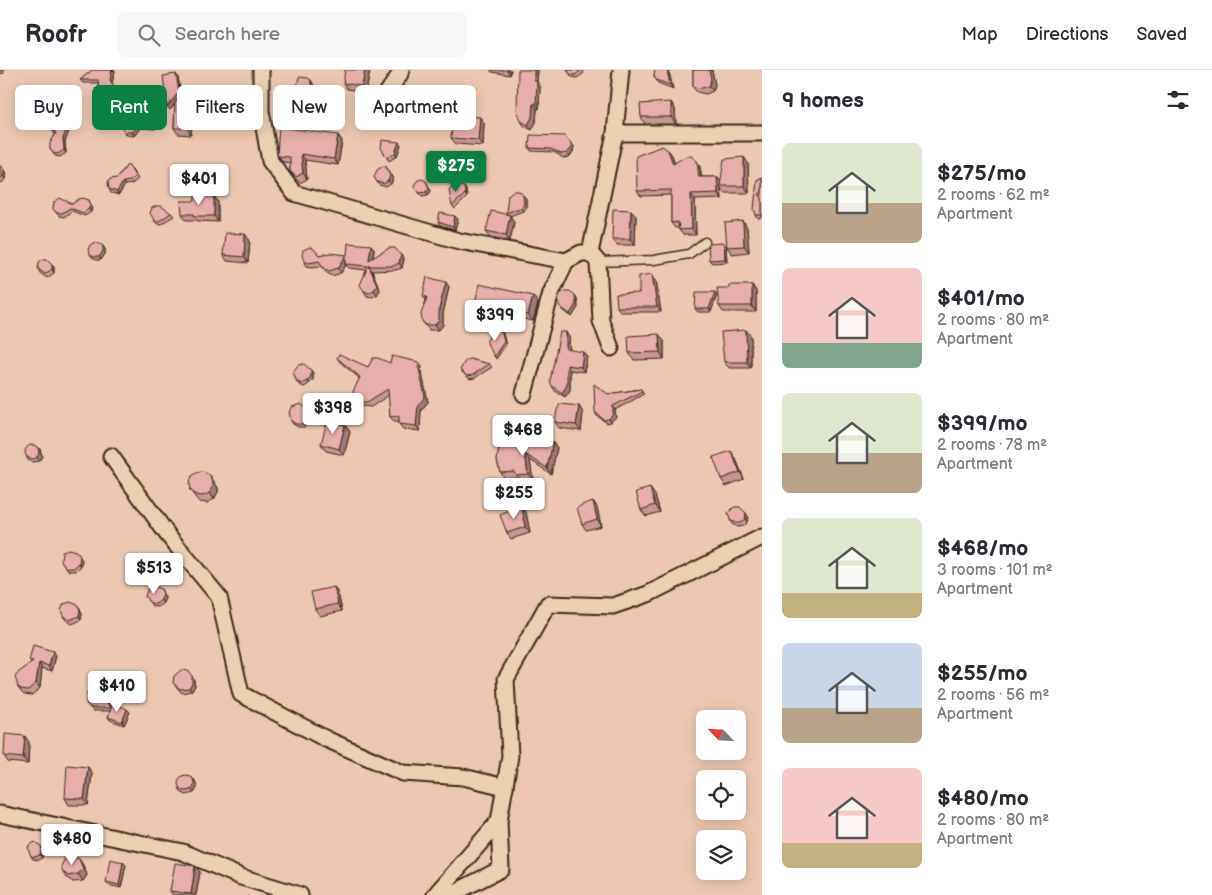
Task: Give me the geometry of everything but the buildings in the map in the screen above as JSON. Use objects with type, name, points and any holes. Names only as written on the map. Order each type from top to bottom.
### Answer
[{"type":"street","points":[[260,70],[261,111],[270,161],[294,193],[459,241],[566,260],[581,254],[594,258]]},
{"type":"street","points":[[392,85],[401,70]]},
{"type":"street","points":[[611,348],[601,321],[594,258],[615,133],[621,70]]},
{"type":"street","points":[[615,133],[762,133]]},
{"type":"street","points":[[524,394],[551,293],[566,260]]},
{"type":"street","points":[[111,456],[167,534],[219,597],[241,694],[326,739],[404,773],[463,777],[505,787]]},
{"type":"street","points":[[450,895],[501,869],[499,822],[510,756],[506,679],[548,604],[613,606],[648,594],[762,537]]},
{"type":"street","points":[[0,814],[183,852],[241,877],[300,895]]},
{"type":"street","points":[[435,895],[499,822]]},
{"type":"lane","points":[[594,258],[654,260],[690,254],[705,242]]}]
